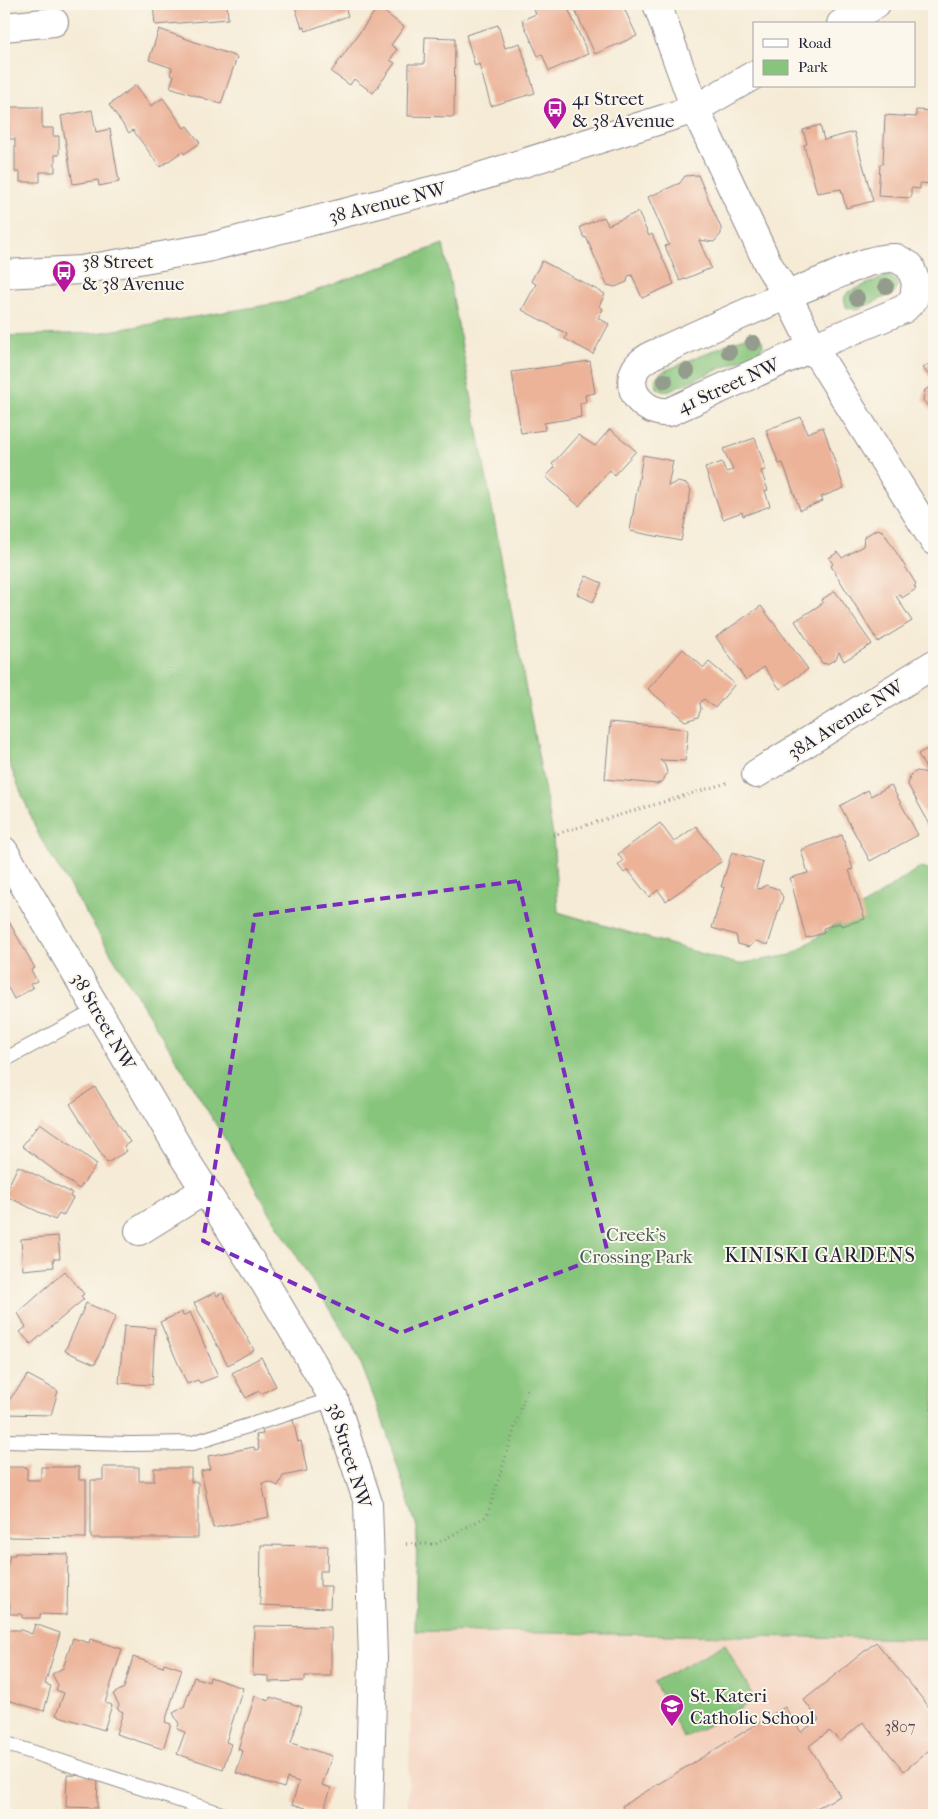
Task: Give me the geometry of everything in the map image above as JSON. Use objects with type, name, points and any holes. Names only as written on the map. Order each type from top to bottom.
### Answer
[{"type":"street","points":[[657,4],[695,109],[768,264],[787,295],[813,347],[934,541]]},
{"type":"street","points":[[844,22],[876,4]]},
{"type":"street","points":[[4,27],[54,22]]},
{"type":"street","name":"38 Avenue NW","points":[[4,274],[81,270],[207,248],[457,184],[695,109],[753,75]]},
{"type":"street","name":"41 Street NW","points":[[896,258],[910,266],[914,274],[916,291],[914,299],[904,309],[813,347],[669,412],[659,413],[649,409],[639,402],[633,389],[632,378],[636,369],[652,355],[787,295],[876,259],[896,258]]},
{"type":"street","name":"38A Avenue NW","points":[[756,774],[934,664]]},
{"type":"street","name":"38 Street NW","points":[[4,851],[205,1190],[266,1285],[334,1399],[368,1503],[374,1658],[370,1815]]},
{"type":"street","points":[[139,1231],[205,1190]]},
{"type":"lane","points":[[4,1060],[97,1010]]},
{"type":"lane","points":[[4,1441],[131,1444],[193,1443],[334,1399]]},
{"type":"lane","points":[[4,1742],[225,1815]]},
{"type":"path","points":[[553,835],[756,774]]},
{"type":"path","points":[[406,1544],[436,1544],[488,1516],[527,1389]]},
{"type":"highlighted area","points":[[518,881],[608,1254],[400,1333],[203,1241],[255,915]]},
{"type":"shaded area","name":"St. Kateri Catholic School","points":[[415,1631],[934,1639],[934,1815],[407,1815]]},
{"type":"green space","name":"Creek's Crossing Park","points":[[443,244],[553,835],[558,912],[738,964],[791,955],[920,867],[934,872],[934,1639],[415,1631],[417,1528],[384,1424],[358,1356],[39,836],[4,751],[4,336],[97,333],[285,302]]},
{"type":"green space","points":[[889,275],[898,283],[894,293],[857,310],[846,307],[844,298],[848,292]]},
{"type":"green space","points":[[753,333],[762,340],[763,346],[758,353],[667,391],[657,388],[655,379],[660,373]]},
{"type":"green space","points":[[725,1644],[755,1700],[684,1738],[654,1682]]},
{"type":"building","points":[[153,4],[227,4],[228,19],[155,25]]},
{"type":"building","points":[[294,4],[344,4],[348,16],[306,31],[304,27],[302,28]]},
{"type":"building","points":[[531,4],[566,4],[588,54],[549,71],[542,54],[538,56],[522,20],[536,14]]},
{"type":"building","points":[[572,4],[622,4],[637,36],[595,54]]},
{"type":"building","points":[[378,7],[404,27],[391,45],[397,49],[390,60],[395,63],[373,93],[354,79],[350,85],[331,72]]},
{"type":"building","points":[[498,25],[505,48],[520,43],[535,93],[491,106],[479,64],[475,66],[466,35]]},
{"type":"building","points":[[159,29],[237,57],[221,104],[170,87],[174,76],[170,75],[172,68],[149,60]]},
{"type":"building","points":[[425,37],[455,38],[454,117],[408,116],[409,64],[424,64]]},
{"type":"building","points":[[136,85],[151,106],[163,98],[184,128],[187,126],[200,143],[184,154],[183,151],[160,167],[133,130],[129,133],[109,105]]},
{"type":"building","points":[[9,107],[42,107],[42,128],[53,128],[53,136],[59,136],[59,155],[55,155],[55,172],[40,172],[40,182],[20,182],[20,172],[15,172],[15,139],[9,139]]},
{"type":"building","points":[[92,110],[96,132],[110,129],[119,182],[99,186],[98,180],[73,184],[61,116]]},
{"type":"building","points":[[916,110],[934,111],[934,184],[920,183],[920,189],[911,188],[911,198],[878,196],[880,164],[883,164],[885,115],[916,117]]},
{"type":"building","points":[[820,125],[824,140],[854,132],[873,201],[846,208],[841,189],[817,193],[804,145],[807,144],[803,130]]},
{"type":"building","points":[[698,175],[721,228],[721,234],[714,242],[699,240],[711,268],[680,281],[665,246],[669,245],[648,197],[680,183],[685,176]]},
{"type":"building","points":[[638,212],[649,236],[652,234],[674,284],[642,298],[632,275],[628,276],[627,282],[615,287],[607,285],[580,227],[604,217],[608,225]]},
{"type":"building","points":[[542,261],[605,294],[599,306],[603,309],[598,318],[609,324],[593,354],[565,339],[567,334],[522,310],[536,284],[531,281]]},
{"type":"building","points":[[934,360],[934,382],[923,368]]},
{"type":"building","points":[[590,361],[595,393],[585,395],[586,402],[580,403],[581,417],[544,423],[545,430],[521,433],[512,372]]},
{"type":"building","points":[[934,384],[934,414],[923,400],[925,390]]},
{"type":"building","points":[[801,417],[807,433],[823,427],[844,488],[821,497],[823,501],[800,510],[783,463],[779,464],[766,430]]},
{"type":"building","points":[[610,429],[636,451],[614,475],[610,470],[579,506],[546,477],[555,467],[552,464],[578,435],[595,446]]},
{"type":"building","points":[[755,438],[766,470],[761,471],[768,490],[765,491],[770,506],[743,516],[742,512],[723,519],[705,468],[722,462],[726,472],[733,470],[723,449]]},
{"type":"building","points":[[643,455],[673,461],[668,486],[677,482],[687,484],[691,490],[681,541],[630,531]]},
{"type":"building","points":[[877,529],[883,531],[916,584],[914,586],[916,589],[902,598],[900,594],[896,596],[912,621],[878,642],[831,566],[833,564],[829,558],[838,552],[842,558],[863,546],[864,537]]},
{"type":"building","points":[[586,576],[602,583],[593,602],[577,594]]},
{"type":"building","points":[[835,591],[872,644],[844,661],[839,652],[836,659],[827,664],[822,663],[795,621],[823,603],[821,600]]},
{"type":"building","points":[[761,606],[808,669],[780,689],[764,667],[746,680],[716,637]]},
{"type":"building","points":[[683,649],[704,668],[709,662],[735,684],[715,708],[704,699],[700,703],[701,709],[698,717],[685,721],[648,689]]},
{"type":"building","points":[[610,722],[688,729],[685,761],[660,760],[665,765],[667,773],[663,781],[657,784],[605,779]]},
{"type":"building","points":[[934,745],[934,832],[908,785],[910,775],[917,771],[928,773],[918,754]]},
{"type":"building","points":[[891,785],[918,835],[870,861],[840,806],[868,790],[871,796]]},
{"type":"building","points":[[660,823],[674,842],[696,826],[722,861],[666,901],[658,890],[649,897],[628,870],[624,873],[618,865],[623,861],[618,854]]},
{"type":"building","points":[[842,835],[853,869],[849,870],[865,919],[841,926],[840,923],[823,928],[824,933],[806,938],[790,878],[808,873],[801,850]]},
{"type":"building","points":[[732,852],[763,862],[756,888],[760,889],[766,885],[778,889],[783,897],[768,945],[756,941],[749,947],[738,944],[736,935],[712,928],[724,887],[721,887]]},
{"type":"building","points":[[8,920],[35,968],[31,970],[37,981],[30,984],[33,988],[14,999],[4,980],[4,923]]},
{"type":"building","points":[[95,1087],[130,1142],[124,1146],[127,1151],[107,1163],[70,1104]]},
{"type":"building","points":[[40,1123],[97,1164],[79,1189],[22,1146]]},
{"type":"building","points":[[18,1166],[72,1193],[70,1197],[73,1198],[63,1216],[59,1214],[55,1220],[4,1195]]},
{"type":"building","points":[[58,1236],[60,1259],[53,1259],[54,1267],[23,1270],[21,1239]]},
{"type":"building","points":[[65,1271],[84,1294],[81,1296],[84,1299],[31,1344],[20,1332],[26,1327],[18,1313]]},
{"type":"building","points":[[215,1292],[217,1296],[222,1293],[254,1350],[228,1365],[194,1303]]},
{"type":"building","points":[[86,1303],[116,1316],[95,1364],[65,1351]]},
{"type":"building","points":[[182,1312],[183,1316],[190,1312],[218,1376],[200,1383],[198,1380],[187,1384],[160,1322]]},
{"type":"building","points":[[124,1326],[155,1328],[152,1385],[119,1383]]},
{"type":"building","points":[[261,1357],[276,1386],[261,1394],[259,1391],[246,1398],[232,1373]]},
{"type":"building","points":[[28,1375],[58,1391],[51,1415],[4,1414],[4,1407]]},
{"type":"building","points":[[293,1420],[298,1442],[301,1441],[307,1471],[283,1476],[278,1486],[270,1482],[262,1483],[269,1517],[213,1528],[201,1471],[210,1469],[208,1456],[254,1447],[255,1450],[259,1449],[256,1435],[263,1434],[261,1426]]},
{"type":"building","points":[[4,1467],[27,1467],[27,1480],[41,1480],[41,1467],[79,1467],[79,1480],[86,1480],[86,1538],[4,1537]]},
{"type":"building","points":[[103,1467],[139,1467],[139,1481],[154,1481],[154,1468],[191,1468],[191,1482],[198,1482],[198,1538],[91,1538],[91,1480],[103,1480]]},
{"type":"building","points":[[261,1545],[328,1546],[327,1571],[320,1571],[320,1586],[331,1586],[330,1608],[260,1605]]},
{"type":"building","points":[[15,1553],[68,1554],[67,1615],[40,1614],[40,1618],[22,1618],[22,1614],[10,1614],[10,1604],[4,1604],[4,1567],[7,1568],[10,1555],[15,1555]]},
{"type":"building","points":[[35,1624],[60,1633],[45,1684],[51,1686],[44,1711],[4,1699],[4,1630],[21,1630],[32,1634]]},
{"type":"building","points":[[254,1626],[331,1627],[331,1676],[305,1676],[305,1681],[269,1682],[269,1676],[253,1675]]},
{"type":"building","points":[[73,1638],[89,1643],[90,1639],[122,1649],[105,1703],[112,1705],[104,1730],[56,1715],[64,1693],[56,1690],[58,1685],[52,1674],[63,1668]]},
{"type":"building","name":"St. Kateri Catholic School","points":[[876,1642],[934,1713],[934,1746],[904,1771],[863,1722],[841,1741],[829,1731],[809,1746],[840,1796],[803,1815],[621,1815],[624,1813],[622,1806],[785,1707],[801,1732],[819,1720],[804,1700]]},
{"type":"building","points":[[133,1657],[163,1667],[164,1663],[182,1669],[165,1722],[171,1724],[163,1749],[116,1734],[123,1712],[117,1709],[119,1705],[113,1694],[124,1688]]},
{"type":"building","points":[[194,1677],[209,1682],[210,1677],[243,1688],[226,1742],[231,1744],[223,1769],[177,1754],[185,1732],[177,1729],[179,1724],[173,1713],[184,1707]]},
{"type":"building","points":[[255,1696],[269,1701],[270,1697],[302,1707],[291,1743],[332,1756],[322,1785],[331,1788],[323,1813],[292,1804],[299,1782],[287,1778],[284,1788],[236,1773],[243,1751],[238,1749]]},
{"type":"building","points":[[67,1775],[98,1776],[97,1808],[66,1807]]},
{"type":"place","name":"41 Street & 38 Avenue","points":[[555,130]]},
{"type":"place","name":"38 Street & 38 Avenue","points":[[64,293]]},
{"type":"place","name":"St. Kateri Catholic School","points":[[672,1727]]},
{"type":"district","name":"KINISKI GARDENS","points":[[820,1255]]}]
